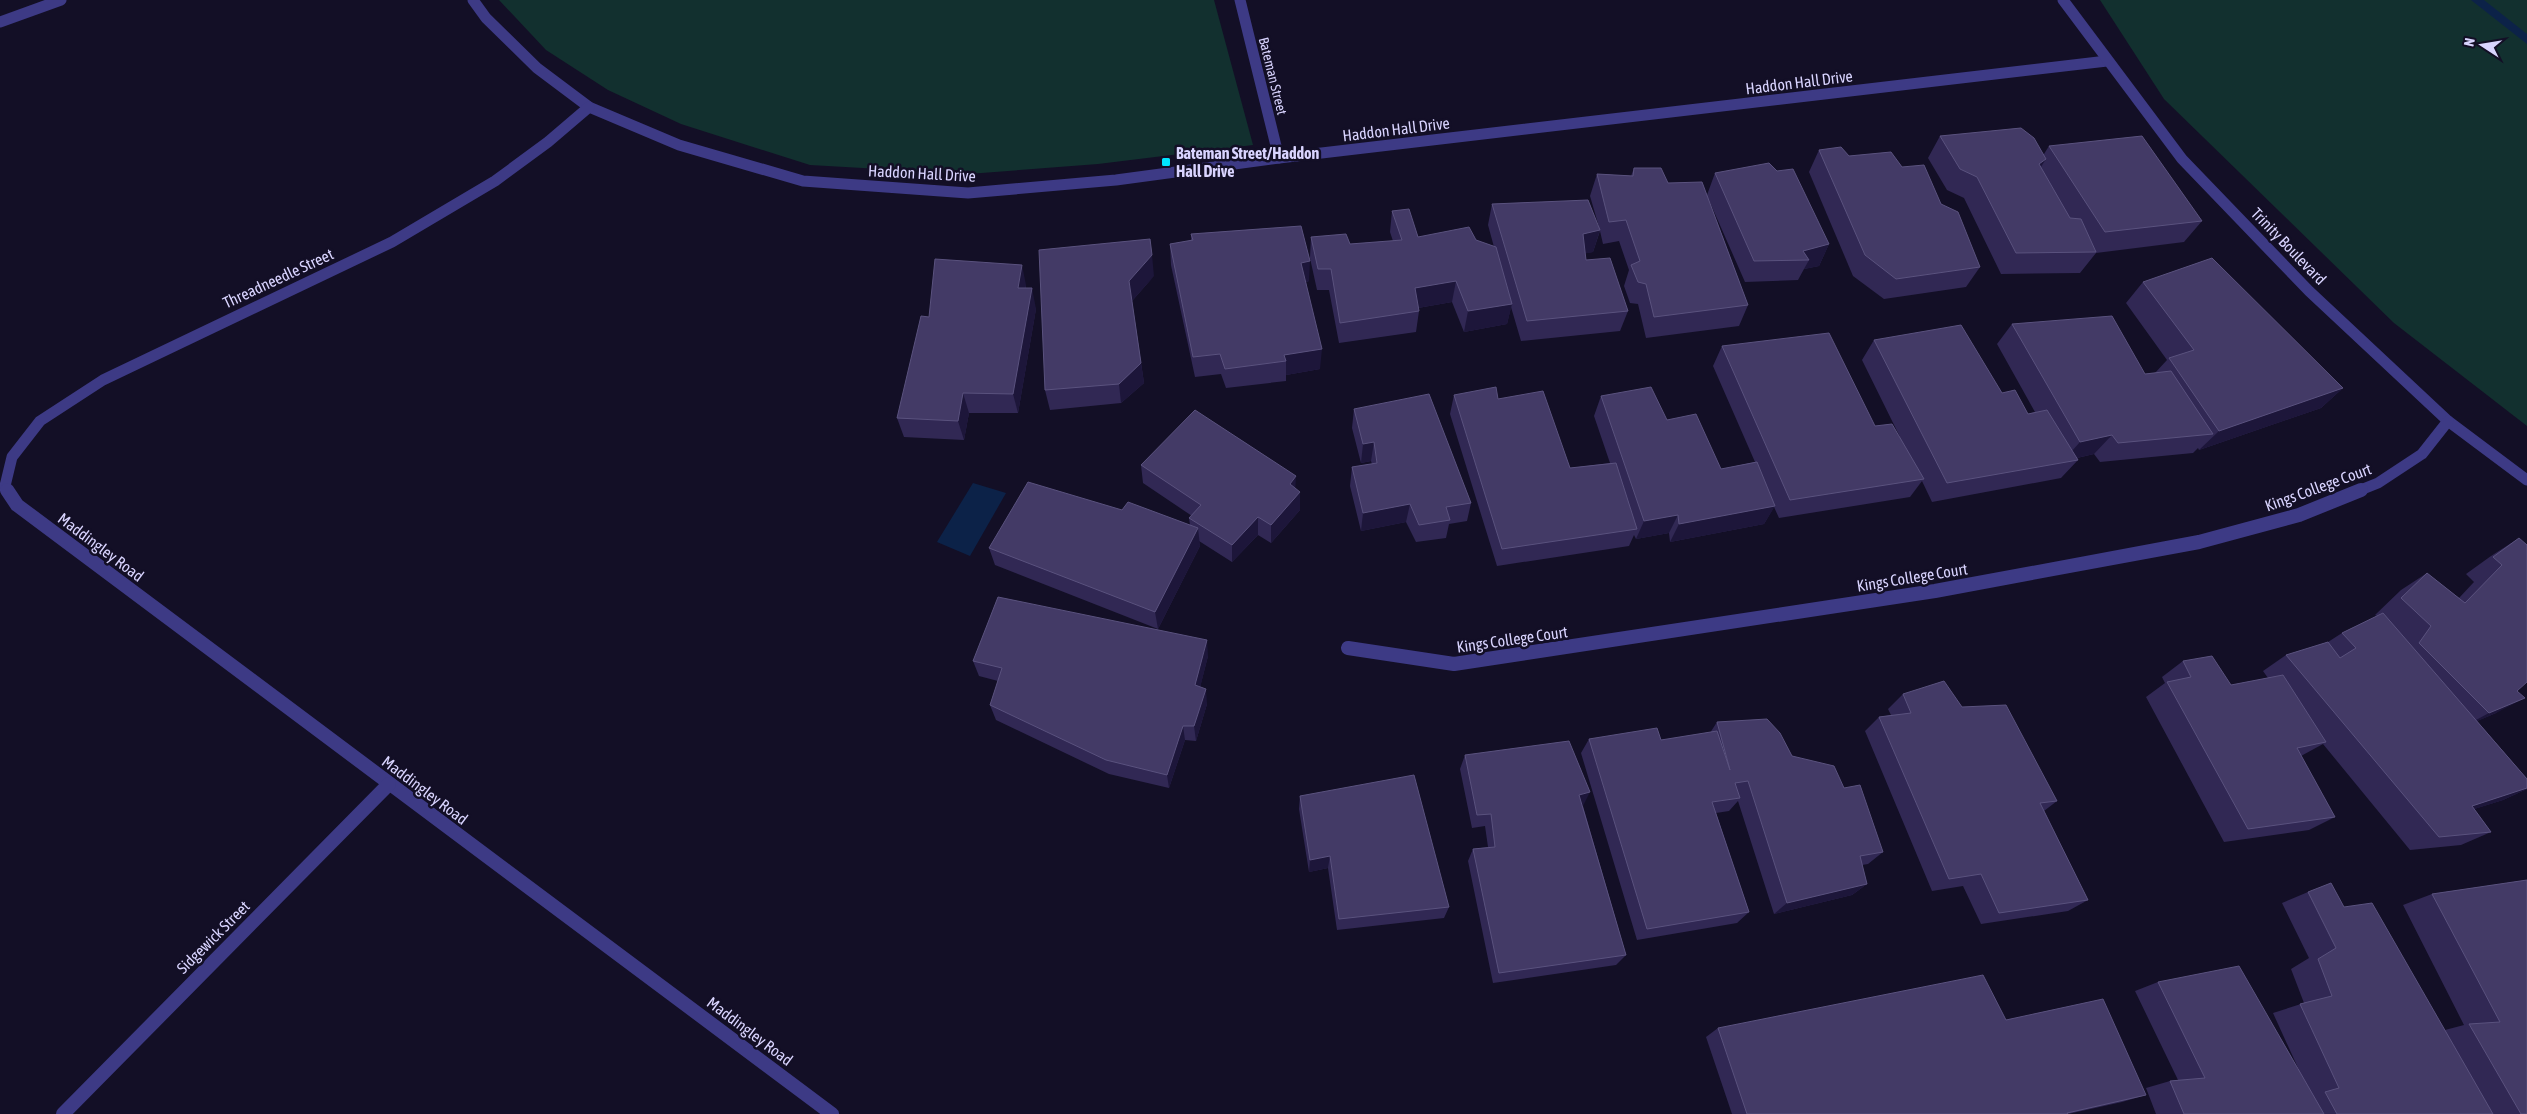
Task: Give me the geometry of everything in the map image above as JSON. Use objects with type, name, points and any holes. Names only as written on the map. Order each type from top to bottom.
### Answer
[{"type":"street","points":[[0,22],[54,0]]},
{"type":"street","points":[[38,7],[61,0]]},
{"type":"street","name":"Haddon Hall Drive","points":[[473,0],[486,18],[537,68],[589,107],[680,144],[803,180],[968,193],[1116,180],[1280,158],[2106,60]]},
{"type":"street","name":"Bateman Street","points":[[1240,0],[1280,158]]},
{"type":"street","name":"Trinity Boulevard","points":[[2063,0],[2106,60],[2182,159],[2309,291],[2448,421],[2527,480]]},
{"type":"street","name":"Threadneedle Street","points":[[3,487],[12,457],[40,421],[103,380],[392,242],[495,180],[548,142],[589,107]]},
{"type":"street","name":"Kings College Court","points":[[1348,648],[1454,664],[1935,591],[2199,542],[2299,515],[2378,483],[2422,454],[2448,421]]},
{"type":"street","name":"Maddingley Road","points":[[3,487],[17,505],[832,1114]]},
{"type":"street","name":"Sidgewick Street","points":[[63,1114],[389,784]]},
{"type":"green space","points":[[499,0],[1214,0],[1253,145],[1098,164],[968,174],[810,165],[681,124],[608,90],[546,50]]},
{"type":"green space","points":[[2100,0],[2527,0],[2527,426],[2394,323],[2164,99]]},
{"type":"water","points":[[973,483],[1006,493],[970,556],[937,542]]},
{"type":"building","points":[[2021,128],[2034,138],[2046,159],[2039,164],[2070,218],[2081,219],[2096,252],[2016,253],[1977,177],[1960,169],[1940,136]]},
{"type":"building","points":[[2142,136],[2202,221],[2105,232],[2049,146]]},
{"type":"building","points":[[1841,147],[1849,156],[1891,152],[1902,167],[1924,165],[1941,204],[1958,212],[1980,267],[1896,279],[1865,255],[1819,150]]},
{"type":"building","points":[[1769,163],[1777,171],[1793,169],[1829,244],[1803,251],[1809,260],[1754,261],[1715,173]]},
{"type":"building","points":[[1634,168],[1661,168],[1668,183],[1702,182],[1748,305],[1654,317],[1646,284],[1638,282],[1631,265],[1640,261],[1626,220],[1609,222],[1597,174],[1633,176]]},
{"type":"building","points":[[1588,200],[1600,230],[1583,234],[1586,260],[1610,258],[1628,311],[1527,321],[1492,204]]},
{"type":"building","points":[[1409,209],[1418,237],[1469,227],[1476,240],[1496,247],[1512,304],[1468,311],[1456,281],[1415,288],[1419,311],[1340,323],[1331,269],[1318,269],[1311,237],[1346,234],[1350,244],[1402,240],[1392,211]]},
{"type":"building","points":[[1301,226],[1310,261],[1301,263],[1322,349],[1284,355],[1286,361],[1225,369],[1220,354],[1193,357],[1170,244],[1193,240],[1191,234]]},
{"type":"building","points":[[1150,239],[1152,255],[1129,281],[1141,363],[1119,384],[1045,390],[1039,250]]},
{"type":"building","points":[[2212,258],[2343,388],[2219,431],[2169,358],[2194,350],[2143,282]]},
{"type":"building","points":[[935,259],[1022,265],[1018,288],[1032,288],[1013,394],[963,393],[958,421],[897,418],[921,316],[929,317]]},
{"type":"building","points":[[2112,316],[2145,374],[2171,371],[2213,434],[2118,443],[2112,435],[2080,442],[2012,324]]},
{"type":"building","points":[[1961,325],[2002,393],[2015,390],[2028,414],[2047,410],[2078,460],[1947,483],[1874,340]]},
{"type":"building","points":[[1829,333],[1875,426],[1892,424],[1924,479],[1790,500],[1722,346]]},
{"type":"building","points":[[1496,387],[1498,399],[1543,391],[1570,468],[1616,463],[1637,529],[1502,549],[1454,395]]},
{"type":"building","points":[[1651,387],[1667,420],[1696,414],[1721,469],[1757,462],[1775,506],[1679,524],[1678,515],[1644,521],[1601,396]]},
{"type":"building","points":[[1429,394],[1471,503],[1446,507],[1450,520],[1419,525],[1410,504],[1363,513],[1352,467],[1377,463],[1374,442],[1363,444],[1354,409]]},
{"type":"building","points":[[1195,410],[1296,476],[1290,484],[1300,492],[1271,525],[1258,517],[1232,545],[1189,518],[1201,505],[1141,465]]},
{"type":"building","points":[[1028,482],[1122,510],[1128,502],[1198,528],[1155,612],[989,548]]},
{"type":"building","points":[[2519,538],[2527,545],[2527,682],[2517,691],[2525,698],[2489,713],[2419,643],[2431,626],[2401,598],[2427,573],[2465,603],[2502,565],[2493,557]]},
{"type":"building","points":[[998,597],[1207,640],[1195,685],[1206,689],[1194,726],[1183,726],[1167,775],[1106,760],[990,705],[1002,668],[973,661]]},
{"type":"building","points":[[2383,613],[2527,779],[2527,788],[2472,806],[2491,832],[2439,837],[2286,655],[2328,642],[2340,658],[2356,648],[2342,633]]},
{"type":"building","points":[[2212,656],[2231,685],[2283,675],[2326,742],[2297,748],[2335,817],[2248,829],[2167,682],[2191,677],[2183,661]]},
{"type":"building","points":[[1944,681],[1962,707],[2006,705],[2057,801],[2040,803],[2088,900],[1999,913],[1981,874],[1949,879],[1879,717],[1911,713],[1903,694]]},
{"type":"building","points":[[1767,719],[1780,733],[1792,756],[1834,766],[1844,788],[1860,785],[1883,852],[1860,856],[1867,884],[1787,903],[1748,781],[1735,783],[1740,798],[1712,802],[1749,912],[1647,929],[1589,739],[1657,728],[1661,740],[1717,731],[1730,770],[1717,722]]},
{"type":"building","points":[[1569,741],[1590,792],[1579,795],[1626,955],[1499,973],[1473,849],[1495,847],[1491,814],[1477,815],[1465,755]]},
{"type":"building","points":[[1414,775],[1449,907],[1339,919],[1330,856],[1310,860],[1300,796]]},
{"type":"building","points":[[2527,880],[2527,1114],[2521,1114],[2469,1024],[2500,1022],[2432,894]]},
{"type":"building","points":[[2331,883],[2344,907],[2372,903],[2493,1114],[2337,1114],[2325,1092],[2339,1088],[2300,1004],[2332,996],[2318,959],[2336,948],[2308,892]]},
{"type":"building","points":[[2239,966],[2324,1114],[2184,1114],[2170,1081],[2205,1078],[2158,982]]},
{"type":"building","points":[[1983,975],[2006,1020],[2103,999],[2146,1095],[2068,1114],[1747,1114],[1718,1028]]},
{"type":"waterway","points":[[2477,0],[2527,40]]},
{"type":"place","name":"Bateman Street/Haddon Hall Drive","points":[[1166,162]]}]
